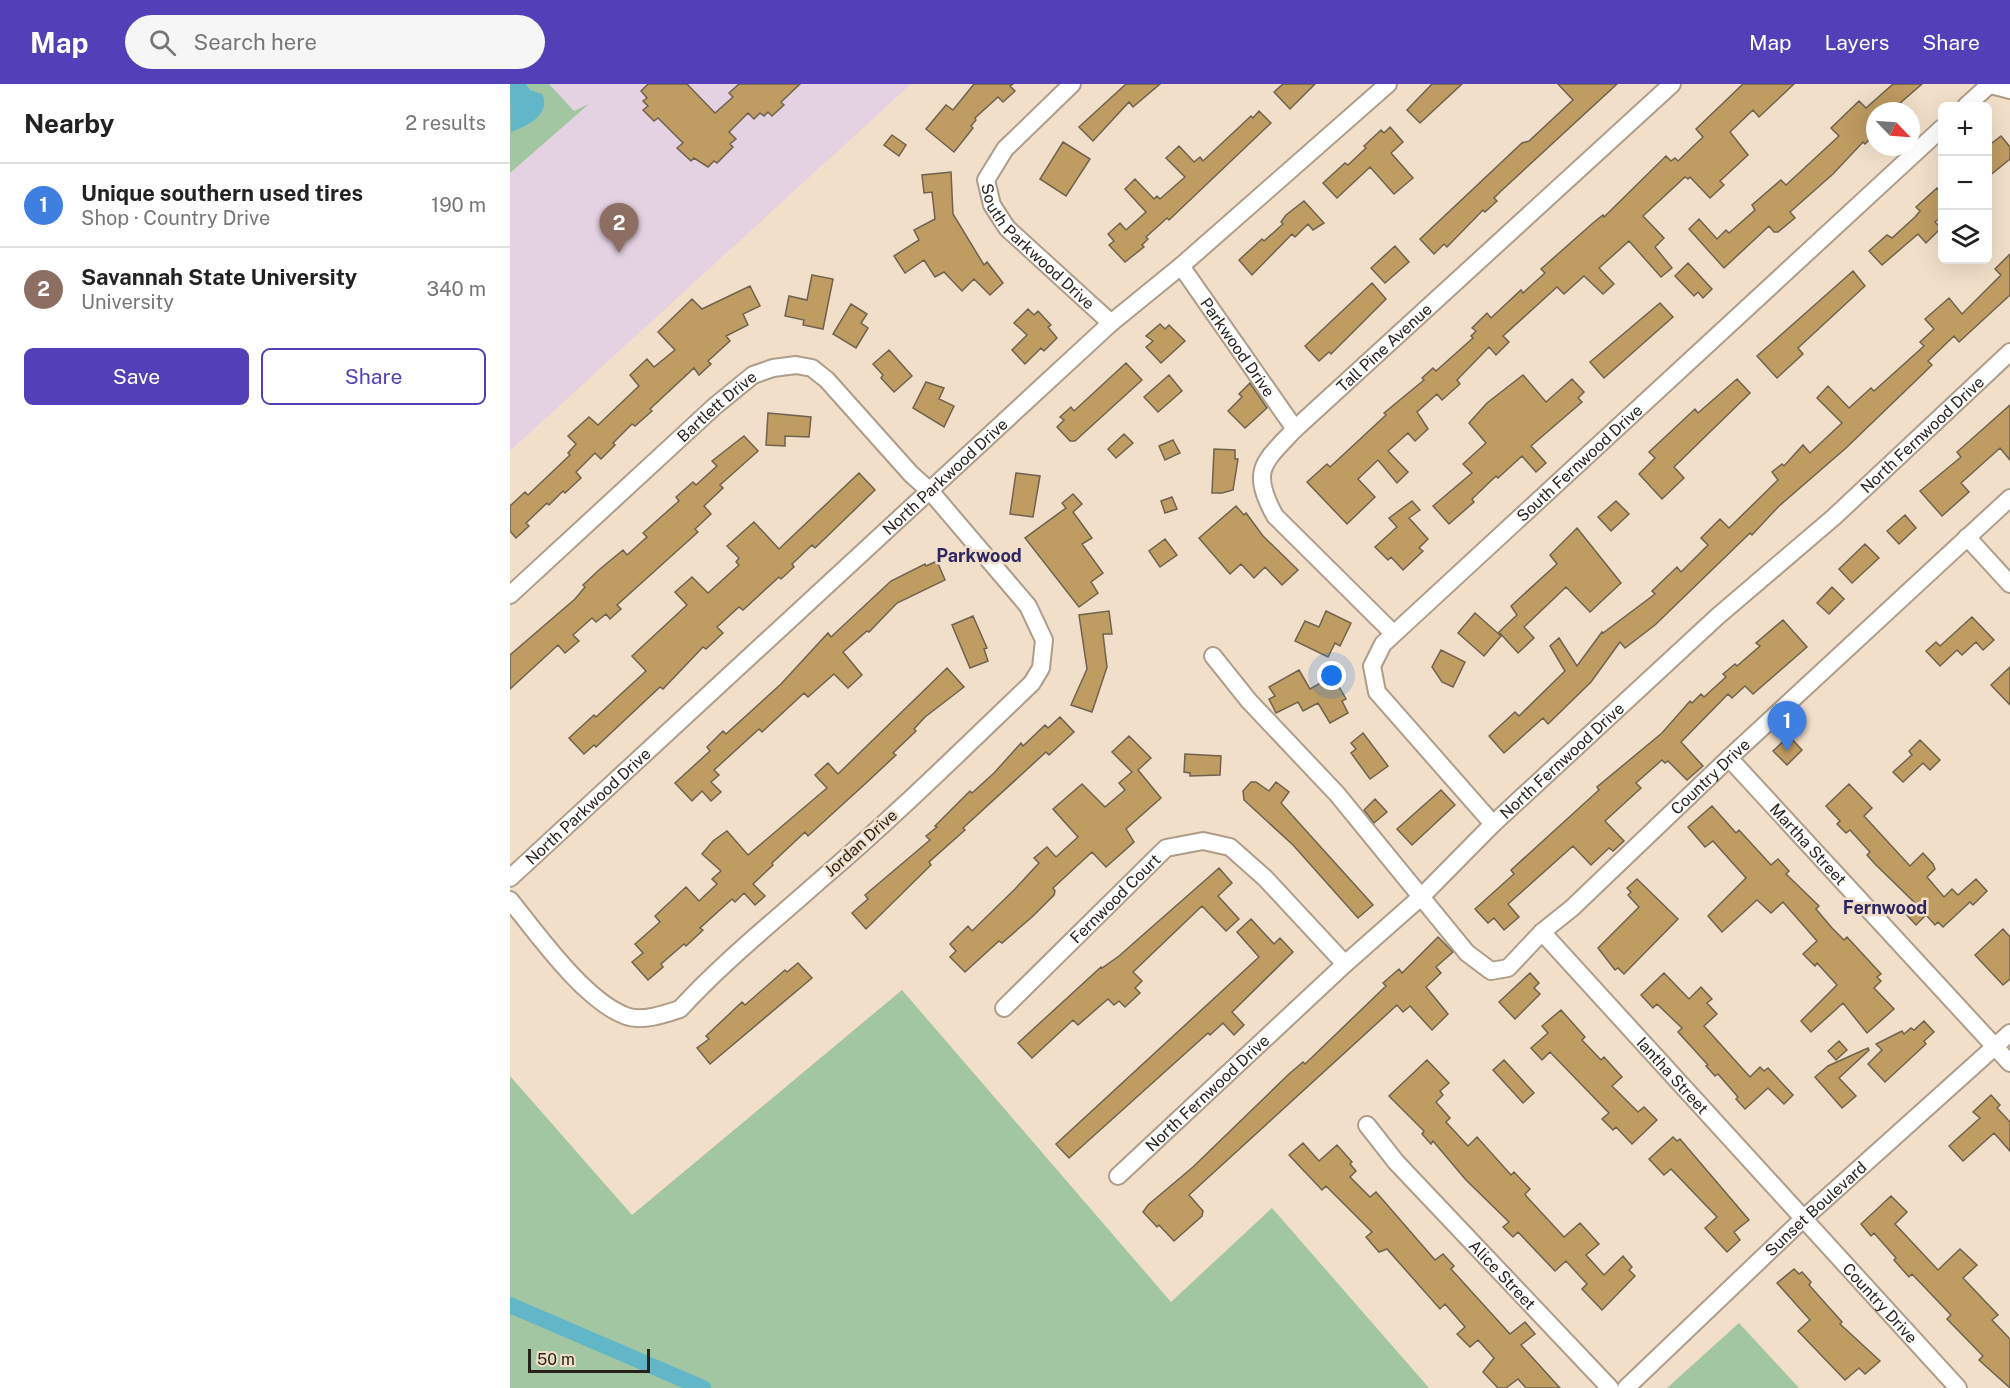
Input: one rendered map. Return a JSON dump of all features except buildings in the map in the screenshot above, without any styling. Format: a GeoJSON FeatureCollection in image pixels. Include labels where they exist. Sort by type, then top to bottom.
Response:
{"type":"FeatureCollection","features":[{"type":"Feature","properties":{"kind":"street","name":"South Parkwood Drive"},"geometry":{"type":"LineString","coordinates":[[1072,84],[1005,148],[986,180],[992,205],[1007,228],[1111,323]]}},
{"type":"Feature","properties":{"kind":"street","name":"North Parkwood Drive"},"geometry":{"type":"LineString","coordinates":[[510,878],[931,492],[1111,323],[1181,266],[1388,84]]}},
{"type":"Feature","properties":{"kind":"street","name":"Tall Pine Avenue"},"geometry":{"type":"LineString","coordinates":[[1393,633],[1275,516],[1263,493],[1261,475],[1266,459],[1295,429],[1672,84]]}},
{"type":"Feature","properties":{"kind":"street"},"geometry":{"type":"LineString","coordinates":[[1970,102],[1988,85],[2010,90]]}},
{"type":"Feature","properties":{"kind":"street","name":"South Fernwood Drive"},"geometry":{"type":"LineString","coordinates":[[1493,824],[1377,692],[1372,666],[1383,644],[1938,132]]}},
{"type":"Feature","properties":{"kind":"street","name":"Parkwood Drive"},"geometry":{"type":"LineString","coordinates":[[1181,266],[1295,429]]}},
{"type":"Feature","properties":{"kind":"street","name":"North Fernwood Drive"},"geometry":{"type":"LineString","coordinates":[[1118,1176],[1345,964],[1422,896],[1493,824],[1718,616],[1834,517],[2010,352]]}},
{"type":"Feature","properties":{"kind":"street","name":"Bartlett Drive"},"geometry":{"type":"LineString","coordinates":[[510,595],[715,406],[753,375],[773,368],[796,365],[812,368],[827,380],[911,474],[931,492]]}},
{"type":"Feature","properties":{"kind":"street","name":"Jordan Drive"},"geometry":{"type":"LineString","coordinates":[[510,900],[577,979],[601,1002],[628,1017],[662,1016],[680,1009],[794,901],[817,884],[936,775],[1032,683],[1041,668],[1044,640],[1028,606],[931,492]]}},
{"type":"Feature","properties":{"kind":"street","name":"Country Drive"},"geometry":{"type":"LineString","coordinates":[[1213,656],[1249,701],[1337,794],[1351,814],[1422,896],[1467,953],[1491,971],[1508,968],[1542,932],[1569,910],[1729,758],[2010,498]]}},
{"type":"Feature","properties":{"kind":"street"},"geometry":{"type":"LineString","coordinates":[[1967,537],[2010,584]]}},
{"type":"Feature","properties":{"kind":"street","name":"Martha Street"},"geometry":{"type":"LineString","coordinates":[[1729,758],[2010,1063]]}},
{"type":"Feature","properties":{"kind":"street","name":"Fernwood Court"},"geometry":{"type":"LineString","coordinates":[[1005,1008],[1166,848],[1203,841],[1230,847],[1265,879],[1345,964]]}},
{"type":"Feature","properties":{"kind":"street","name":"Iantha Street"},"geometry":{"type":"LineString","coordinates":[[1542,932],[1802,1220]]}},
{"type":"Feature","properties":{"kind":"street","name":"Sunset Boulevard"},"geometry":{"type":"LineString","coordinates":[[1626,1388],[1802,1220],[2010,1033]]}},
{"type":"Feature","properties":{"kind":"street","name":"Alice Street"},"geometry":{"type":"LineString","coordinates":[[1367,1125],[1396,1162],[1610,1388]]}},
{"type":"Feature","properties":{"kind":"street","name":"Country Drive"},"geometry":{"type":"LineString","coordinates":[[1802,1220],[1958,1388]]}},
{"type":"Feature","properties":{"kind":"shaded area"},"geometry":{"type":"Polygon","coordinates":[[[510,84],[911,84],[510,451],[510,84]]]}},
{"type":"Feature","properties":{"kind":"green space"},"geometry":{"type":"Polygon","coordinates":[[[510,84],[549,84],[574,111],[589,104],[510,173],[510,84]]]}},
{"type":"Feature","properties":{"kind":"green space"},"geometry":{"type":"Polygon","coordinates":[[[902,990],[1171,1302],[1272,1208],[1429,1388],[510,1388],[510,1076],[632,1215],[902,990]]]}},
{"type":"Feature","properties":{"kind":"green space"},"geometry":{"type":"Polygon","coordinates":[[[1739,1323],[1799,1388],[1667,1388],[1739,1323]]]}},
{"type":"Feature","properties":{"kind":"water"},"geometry":{"type":"Polygon","coordinates":[[[510,84],[526,84],[530,90],[542,94],[544,101],[541,113],[536,119],[511,132],[510,84]]]}},
{"type":"Feature","properties":{"kind":"waterway"},"geometry":{"type":"LineString","coordinates":[[510,1305],[703,1388]]}},
{"type":"Feature","properties":{"kind":"place","name":"Savannah State University"},"geometry":{"type":"Point","coordinates":[619,253]}},
{"type":"Feature","properties":{"kind":"place","name":"Unique southern used tires"},"geometry":{"type":"Point","coordinates":[1787,751]}},
{"type":"Feature","properties":{"kind":"district","name":"Parkwood"},"geometry":{"type":"Point","coordinates":[979,555]}},
{"type":"Feature","properties":{"kind":"district","name":"Fernwood"},"geometry":{"type":"Point","coordinates":[1885,907]}}]}
